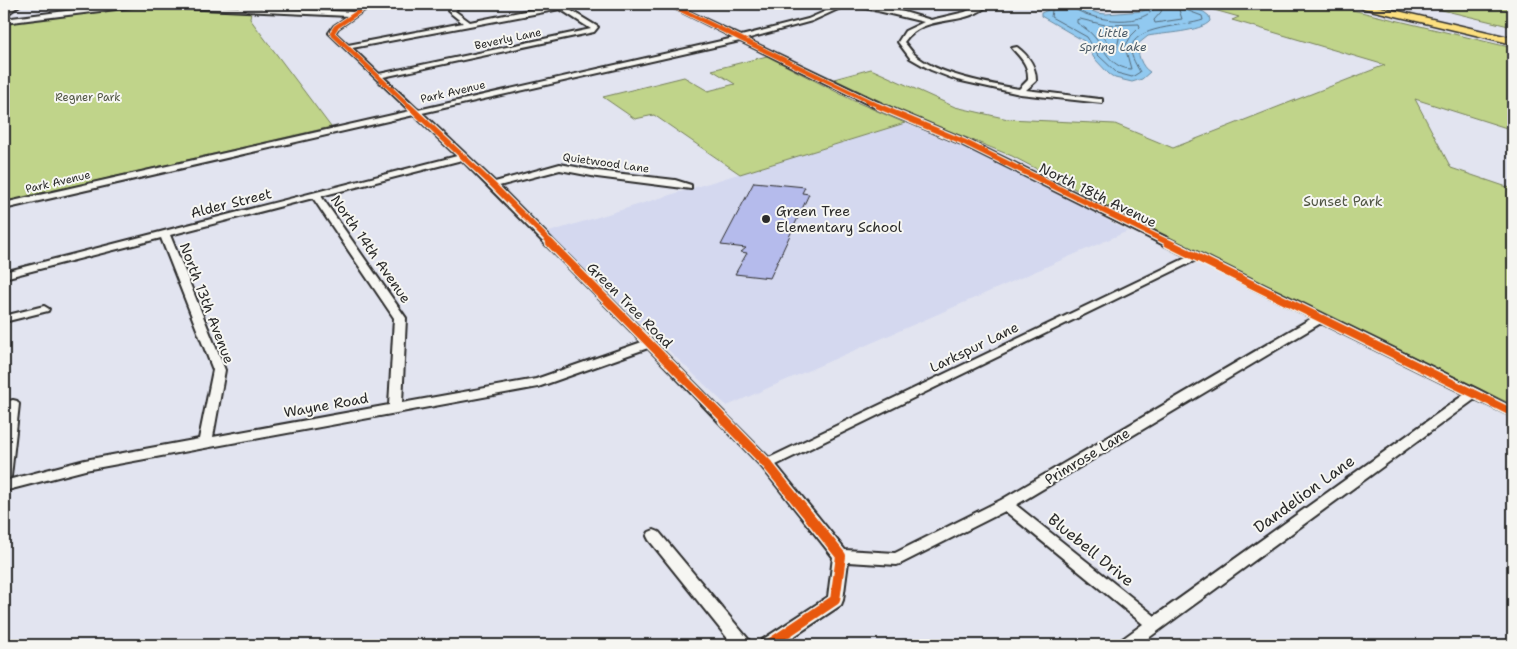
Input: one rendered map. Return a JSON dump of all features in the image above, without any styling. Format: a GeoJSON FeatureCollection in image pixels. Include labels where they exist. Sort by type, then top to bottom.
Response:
{"type":"FeatureCollection","features":[{"type":"Feature","properties":{"kind":"highway"},"geometry":{"type":"LineString","coordinates":[[1357,4],[1513,41]]}},
{"type":"Feature","properties":{"kind":"highway"},"geometry":{"type":"LineString","coordinates":[[1384,4],[1513,34]]}},
{"type":"Feature","properties":{"kind":"street"},"geometry":{"type":"LineString","coordinates":[[4,15],[18,4]]}},
{"type":"Feature","properties":{"kind":"street"},"geometry":{"type":"LineString","coordinates":[[4,21],[140,4],[355,14]]}},
{"type":"Feature","properties":{"kind":"street"},"geometry":{"type":"LineString","coordinates":[[272,10],[283,4]]}},
{"type":"Feature","properties":{"kind":"street","name":"Green Tree Road"},"geometry":{"type":"LineString","coordinates":[[370,4],[336,27],[332,33],[493,185],[650,343],[767,464],[841,556]]}},
{"type":"Feature","properties":{"kind":"street"},"geometry":{"type":"LineString","coordinates":[[458,4],[451,11],[468,24]]}},
{"type":"Feature","properties":{"kind":"street","name":"North 18th Avenue"},"geometry":{"type":"LineString","coordinates":[[670,4],[879,106],[964,142],[1513,413]]}},
{"type":"Feature","properties":{"kind":"street","name":"Park Avenue"},"geometry":{"type":"LineString","coordinates":[[4,206],[739,38],[810,20],[846,4]]}},
{"type":"Feature","properties":{"kind":"street"},"geometry":{"type":"LineString","coordinates":[[852,4],[932,22]]}},
{"type":"Feature","properties":{"kind":"street"},"geometry":{"type":"LineString","coordinates":[[986,4],[974,11],[915,27],[904,33],[901,42],[904,50],[914,58],[939,71],[988,86],[1020,92],[1099,101]]}},
{"type":"Feature","properties":{"kind":"street"},"geometry":{"type":"LineString","coordinates":[[348,47],[558,5]]}},
{"type":"Feature","properties":{"kind":"street","name":"Beverly Lane"},"geometry":{"type":"LineString","coordinates":[[378,76],[594,30],[595,27],[558,5]]}},
{"type":"Feature","properties":{"kind":"street"},"geometry":{"type":"LineString","coordinates":[[1015,48],[1021,53],[1033,71],[1032,81],[1020,92]]}},
{"type":"Feature","properties":{"kind":"street","name":"Alder Street"},"geometry":{"type":"LineString","coordinates":[[4,274],[464,158]]}},
{"type":"Feature","properties":{"kind":"street","name":"Quietwood Lane"},"geometry":{"type":"LineString","coordinates":[[493,185],[560,167],[590,173],[675,183],[688,187]]}},
{"type":"Feature","properties":{"kind":"street","name":"North 14th Avenue"},"geometry":{"type":"LineString","coordinates":[[316,196],[400,318],[395,408]]}},
{"type":"Feature","properties":{"kind":"street","name":"North 13th Avenue"},"geometry":{"type":"LineString","coordinates":[[165,234],[219,370],[205,442]]}},
{"type":"Feature","properties":{"kind":"street","name":"Larkspur Lane"},"geometry":{"type":"LineString","coordinates":[[767,464],[1195,257]]}},
{"type":"Feature","properties":{"kind":"street"},"geometry":{"type":"LineString","coordinates":[[4,319],[44,309]]}},
{"type":"Feature","properties":{"kind":"street","name":"Primrose Lane"},"geometry":{"type":"LineString","coordinates":[[841,556],[897,559],[1006,504],[1322,318]]}},
{"type":"Feature","properties":{"kind":"street","name":"Wayne Road"},"geometry":{"type":"LineString","coordinates":[[4,486],[85,465],[538,383],[650,343]]}},
{"type":"Feature","properties":{"kind":"street","name":"Dandelion Lane"},"geometry":{"type":"LineString","coordinates":[[1127,645],[1475,393]]}},
{"type":"Feature","properties":{"kind":"street"},"geometry":{"type":"LineString","coordinates":[[4,476],[13,404]]}},
{"type":"Feature","properties":{"kind":"street","name":"Bluebell Drive"},"geometry":{"type":"LineString","coordinates":[[1006,504],[1154,624]]}},
{"type":"Feature","properties":{"kind":"street"},"geometry":{"type":"LineString","coordinates":[[654,536],[743,645]]}},
{"type":"Feature","properties":{"kind":"street"},"geometry":{"type":"LineString","coordinates":[[768,645],[835,600],[841,556]]}},
{"type":"Feature","properties":{"kind":"shaded area"},"geometry":{"type":"Polygon","coordinates":[[[905,123],[1003,164],[1128,231],[727,406],[546,233],[905,123]]]}},
{"type":"Feature","properties":{"kind":"green space","name":"Sunset Park"},"geometry":{"type":"Polygon","coordinates":[[[1193,4],[1327,4],[1513,48],[1513,130],[1415,99],[1451,168],[1513,189],[1513,405],[1186,247],[1012,156],[905,113],[834,79],[871,69],[955,107],[1008,119],[1115,124],[1173,148],[1385,65],[1232,20],[1239,17],[1193,4]]]}},
{"type":"Feature","properties":{"kind":"green space"},"geometry":{"type":"Polygon","coordinates":[[[1417,4],[1513,4],[1513,27],[1417,4]]]}},
{"type":"Feature","properties":{"kind":"green space","name":"Regner Park"},"geometry":{"type":"Polygon","coordinates":[[[132,7],[251,12],[250,19],[331,127],[4,202],[4,23],[132,7]]]}},
{"type":"Feature","properties":{"kind":"green space"},"geometry":{"type":"Polygon","coordinates":[[[767,56],[854,101],[905,123],[740,174],[654,115],[635,119],[603,97],[684,77],[708,91],[735,84],[712,70],[767,56]]]}},
{"type":"Feature","properties":{"kind":"water","name":"Little Spring Lake"},"geometry":{"type":"Polygon","coordinates":[[[1047,4],[1075,4],[1097,13],[1106,14],[1143,11],[1155,4],[1181,4],[1204,12],[1209,16],[1210,21],[1199,28],[1148,36],[1138,44],[1138,48],[1142,63],[1150,72],[1142,79],[1132,82],[1115,78],[1109,74],[1094,58],[1084,41],[1041,16],[1041,13],[1048,10],[1047,4]]]}},
{"type":"Feature","properties":{"kind":"building","name":"Green Tree Elementary School"},"geometry":{"type":"Polygon","coordinates":[[[754,182],[805,187],[802,193],[809,194],[770,278],[735,274],[747,253],[741,252],[746,248],[721,245],[754,182]]]}},
{"type":"Feature","properties":{"kind":"cycle path"},"geometry":{"type":"LineString","coordinates":[[370,4],[336,27],[332,33],[493,185],[650,343],[767,464],[841,556],[835,600],[768,645]]}},
{"type":"Feature","properties":{"kind":"cycle path"},"geometry":{"type":"LineString","coordinates":[[669,4],[879,106],[964,142],[1513,413]]}},
{"type":"Feature","properties":{"kind":"place","name":"Green Tree Elementary School"},"geometry":{"type":"Point","coordinates":[766,219]}}]}
